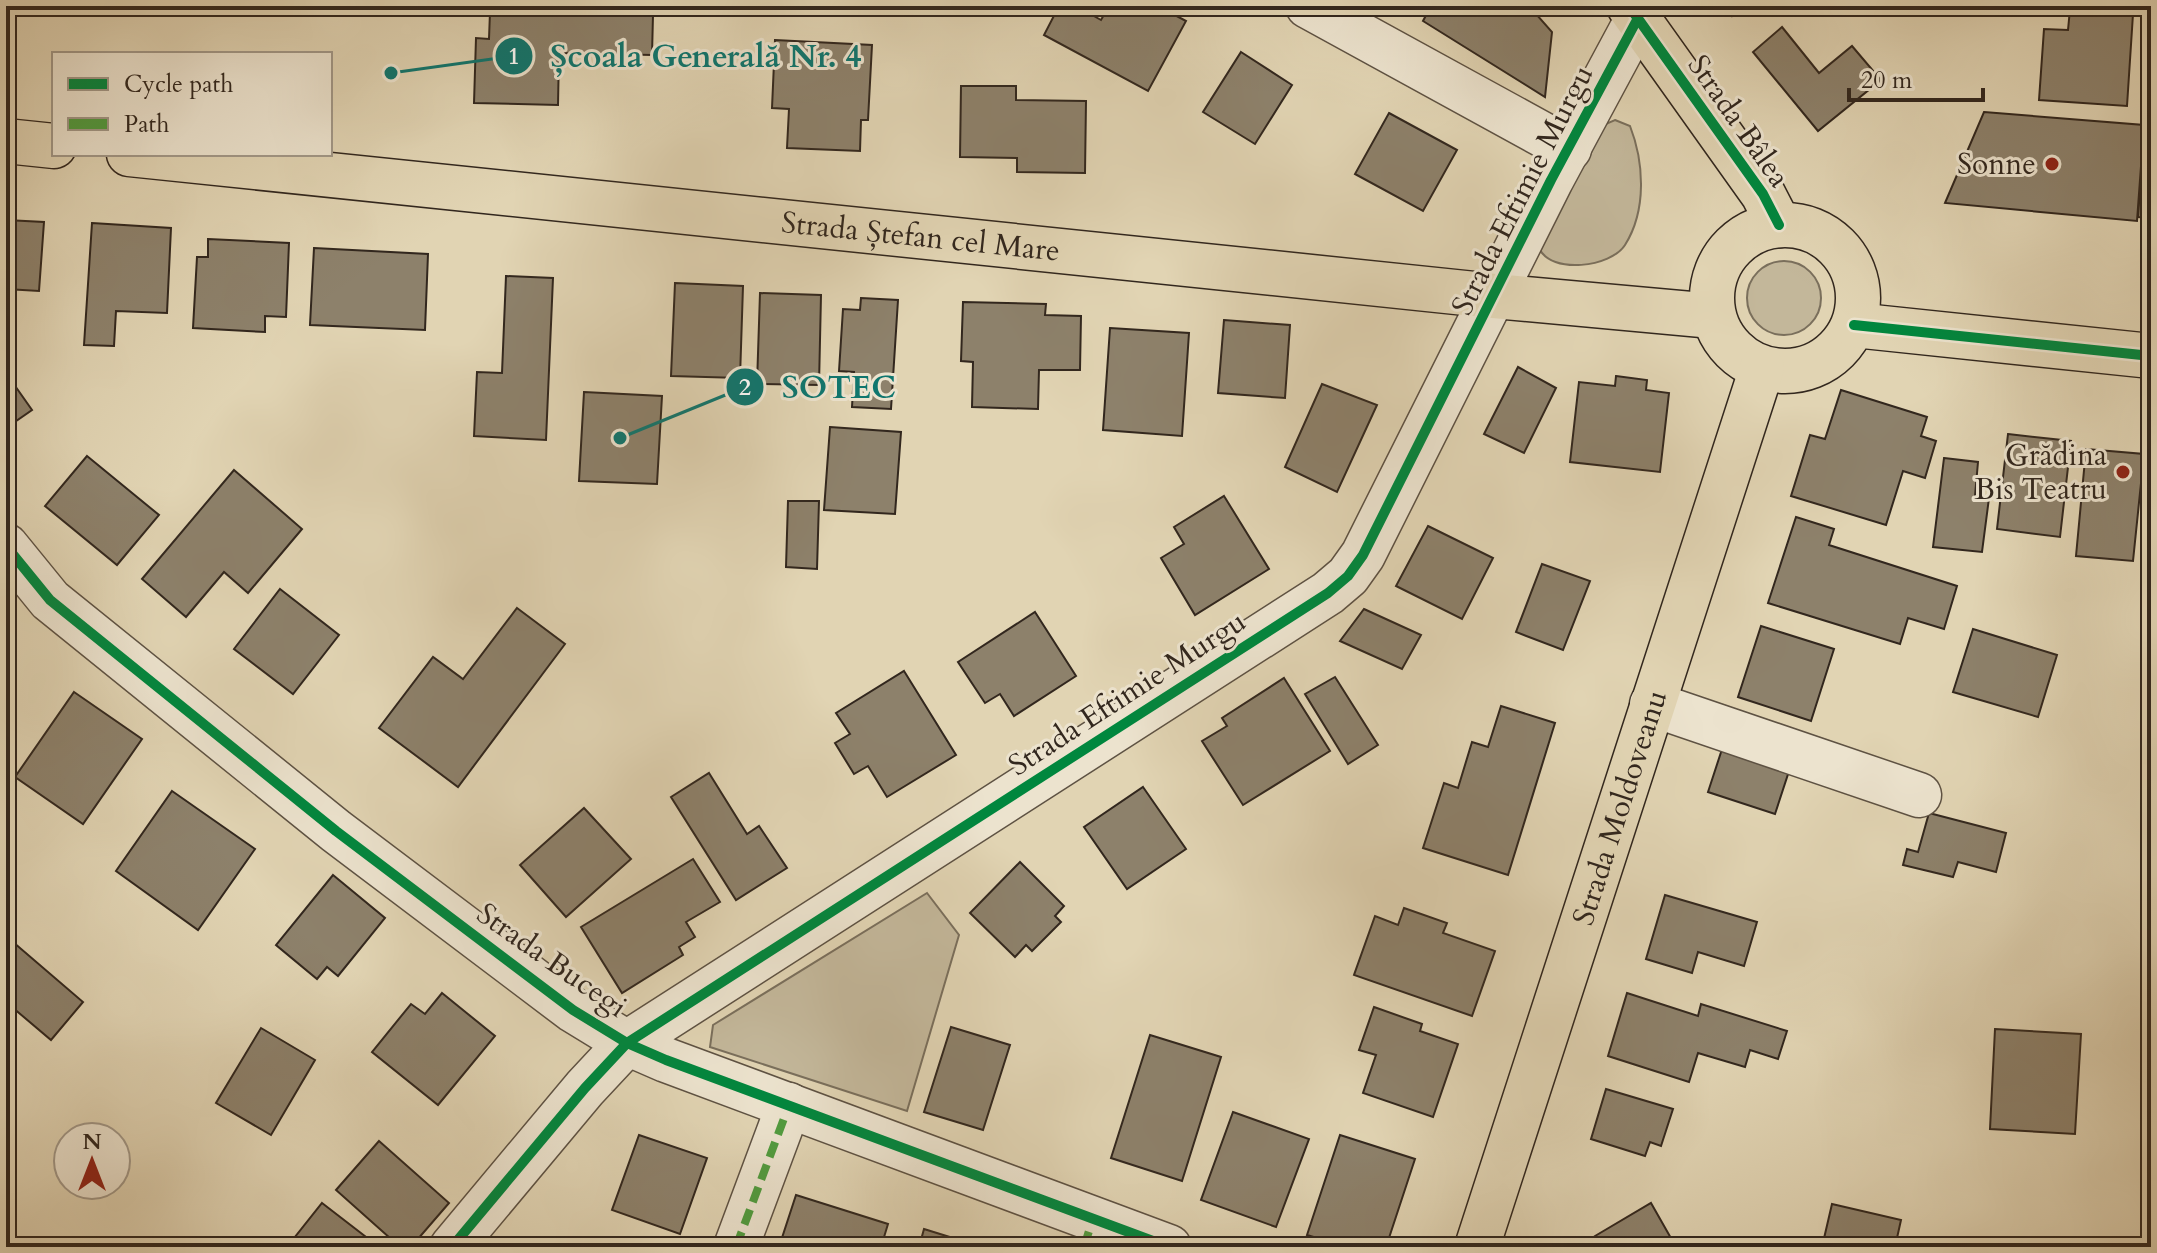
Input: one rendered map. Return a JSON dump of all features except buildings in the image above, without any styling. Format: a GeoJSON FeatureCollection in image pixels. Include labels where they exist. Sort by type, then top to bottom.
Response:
{"type":"FeatureCollection","features":[{"type":"Feature","properties":{"kind":"main road","name":"Strada Bâlea"},"geometry":{"type":"LineString","coordinates":[[1633,12],[1763,194],[1779,225]]}},
{"type":"Feature","properties":{"kind":"main road"},"geometry":{"type":"LineString","coordinates":[[6,141],[52,146]]}},
{"type":"Feature","properties":{"kind":"main road","name":"Strada Ștefan cel Mare"},"geometry":{"type":"LineString","coordinates":[[148,156],[1713,316]]}},
{"type":"Feature","properties":{"kind":"main road"},"geometry":{"type":"LineString","coordinates":[[1779,225],[1808,228],[1833,242],[1851,265],[1859,296],[1854,325],[1841,347],[1818,364],[1790,372],[1762,368],[1737,354],[1719,331],[1713,316],[1711,296],[1715,275],[1729,250],[1752,232],[1779,225]]}},
{"type":"Feature","properties":{"kind":"main road"},"geometry":{"type":"LineString","coordinates":[[1854,325],[2151,356]]}},
{"type":"Feature","properties":{"kind":"main road","name":"Strada Moldoveanu"},"geometry":{"type":"LineString","coordinates":[[1477,1247],[1762,368]]}},
{"type":"Feature","properties":{"kind":"street"},"geometry":{"type":"LineString","coordinates":[[1308,6],[1569,149]]}},
{"type":"Feature","properties":{"kind":"street","name":"Strada Eftimie Murgu"},"geometry":{"type":"LineString","coordinates":[[452,1247],[585,1088],[627,1043],[1328,593],[1348,576],[1363,555],[1569,149],[1633,12]]}},
{"type":"Feature","properties":{"kind":"street","name":"Strada Bucegi"},"geometry":{"type":"LineString","coordinates":[[6,546],[50,600],[336,831],[573,1010],[627,1043],[789,1105],[1088,1233],[1169,1247]]}},
{"type":"Feature","properties":{"kind":"street"},"geometry":{"type":"LineString","coordinates":[[1652,704],[1919,795]]}},
{"type":"Feature","properties":{"kind":"street"},"geometry":{"type":"LineString","coordinates":[[736,1247],[789,1105]]}},
{"type":"Feature","properties":{"kind":"shaded area"},"geometry":{"type":"Polygon","coordinates":[[[1615,120],[1630,126],[1638,155],[1640,201],[1632,231],[1618,253],[1607,259],[1581,265],[1556,262],[1546,257],[1539,248],[1601,126],[1615,120]]]}},
{"type":"Feature","properties":{"kind":"shaded area"},"geometry":{"type":"Polygon","coordinates":[[[1784,261],[1805,267],[1815,277],[1821,298],[1815,319],[1805,329],[1784,335],[1763,329],[1753,319],[1747,298],[1753,277],[1763,267],[1784,261]]]}},
{"type":"Feature","properties":{"kind":"shaded area"},"geometry":{"type":"Polygon","coordinates":[[[927,893],[959,935],[907,1111],[710,1047],[713,1025],[927,893]]]}},
{"type":"Feature","properties":{"kind":"marked path"},"geometry":{"type":"LineString","coordinates":[[736,1247],[789,1105]]}},
{"type":"Feature","properties":{"kind":"marked path"},"geometry":{"type":"LineString","coordinates":[[1084,1247],[1093,1218]]}},
{"type":"Feature","properties":{"kind":"cycle path"},"geometry":{"type":"LineString","coordinates":[[1629,6],[1763,194],[1779,225]]}},
{"type":"Feature","properties":{"kind":"cycle path"},"geometry":{"type":"LineString","coordinates":[[452,1247],[585,1088],[627,1043],[1328,593],[1348,576],[1363,555],[1551,180],[1638,18]]}},
{"type":"Feature","properties":{"kind":"cycle path"},"geometry":{"type":"LineString","coordinates":[[1854,325],[2151,356]]}},
{"type":"Feature","properties":{"kind":"cycle path"},"geometry":{"type":"LineString","coordinates":[[6,546],[50,600],[336,831],[573,1010],[627,1043],[1169,1247]]}},
{"type":"Feature","properties":{"kind":"place","name":"Școala Generală Nr. 4"},"geometry":{"type":"Point","coordinates":[391,73]}},
{"type":"Feature","properties":{"kind":"place","name":"Sonne"},"geometry":{"type":"Point","coordinates":[2052,164]}},
{"type":"Feature","properties":{"kind":"place","name":"SOTEC"},"geometry":{"type":"Point","coordinates":[620,438]}},
{"type":"Feature","properties":{"kind":"place","name":"Grădina Bis Teatru"},"geometry":{"type":"Point","coordinates":[2123,472]}}]}
